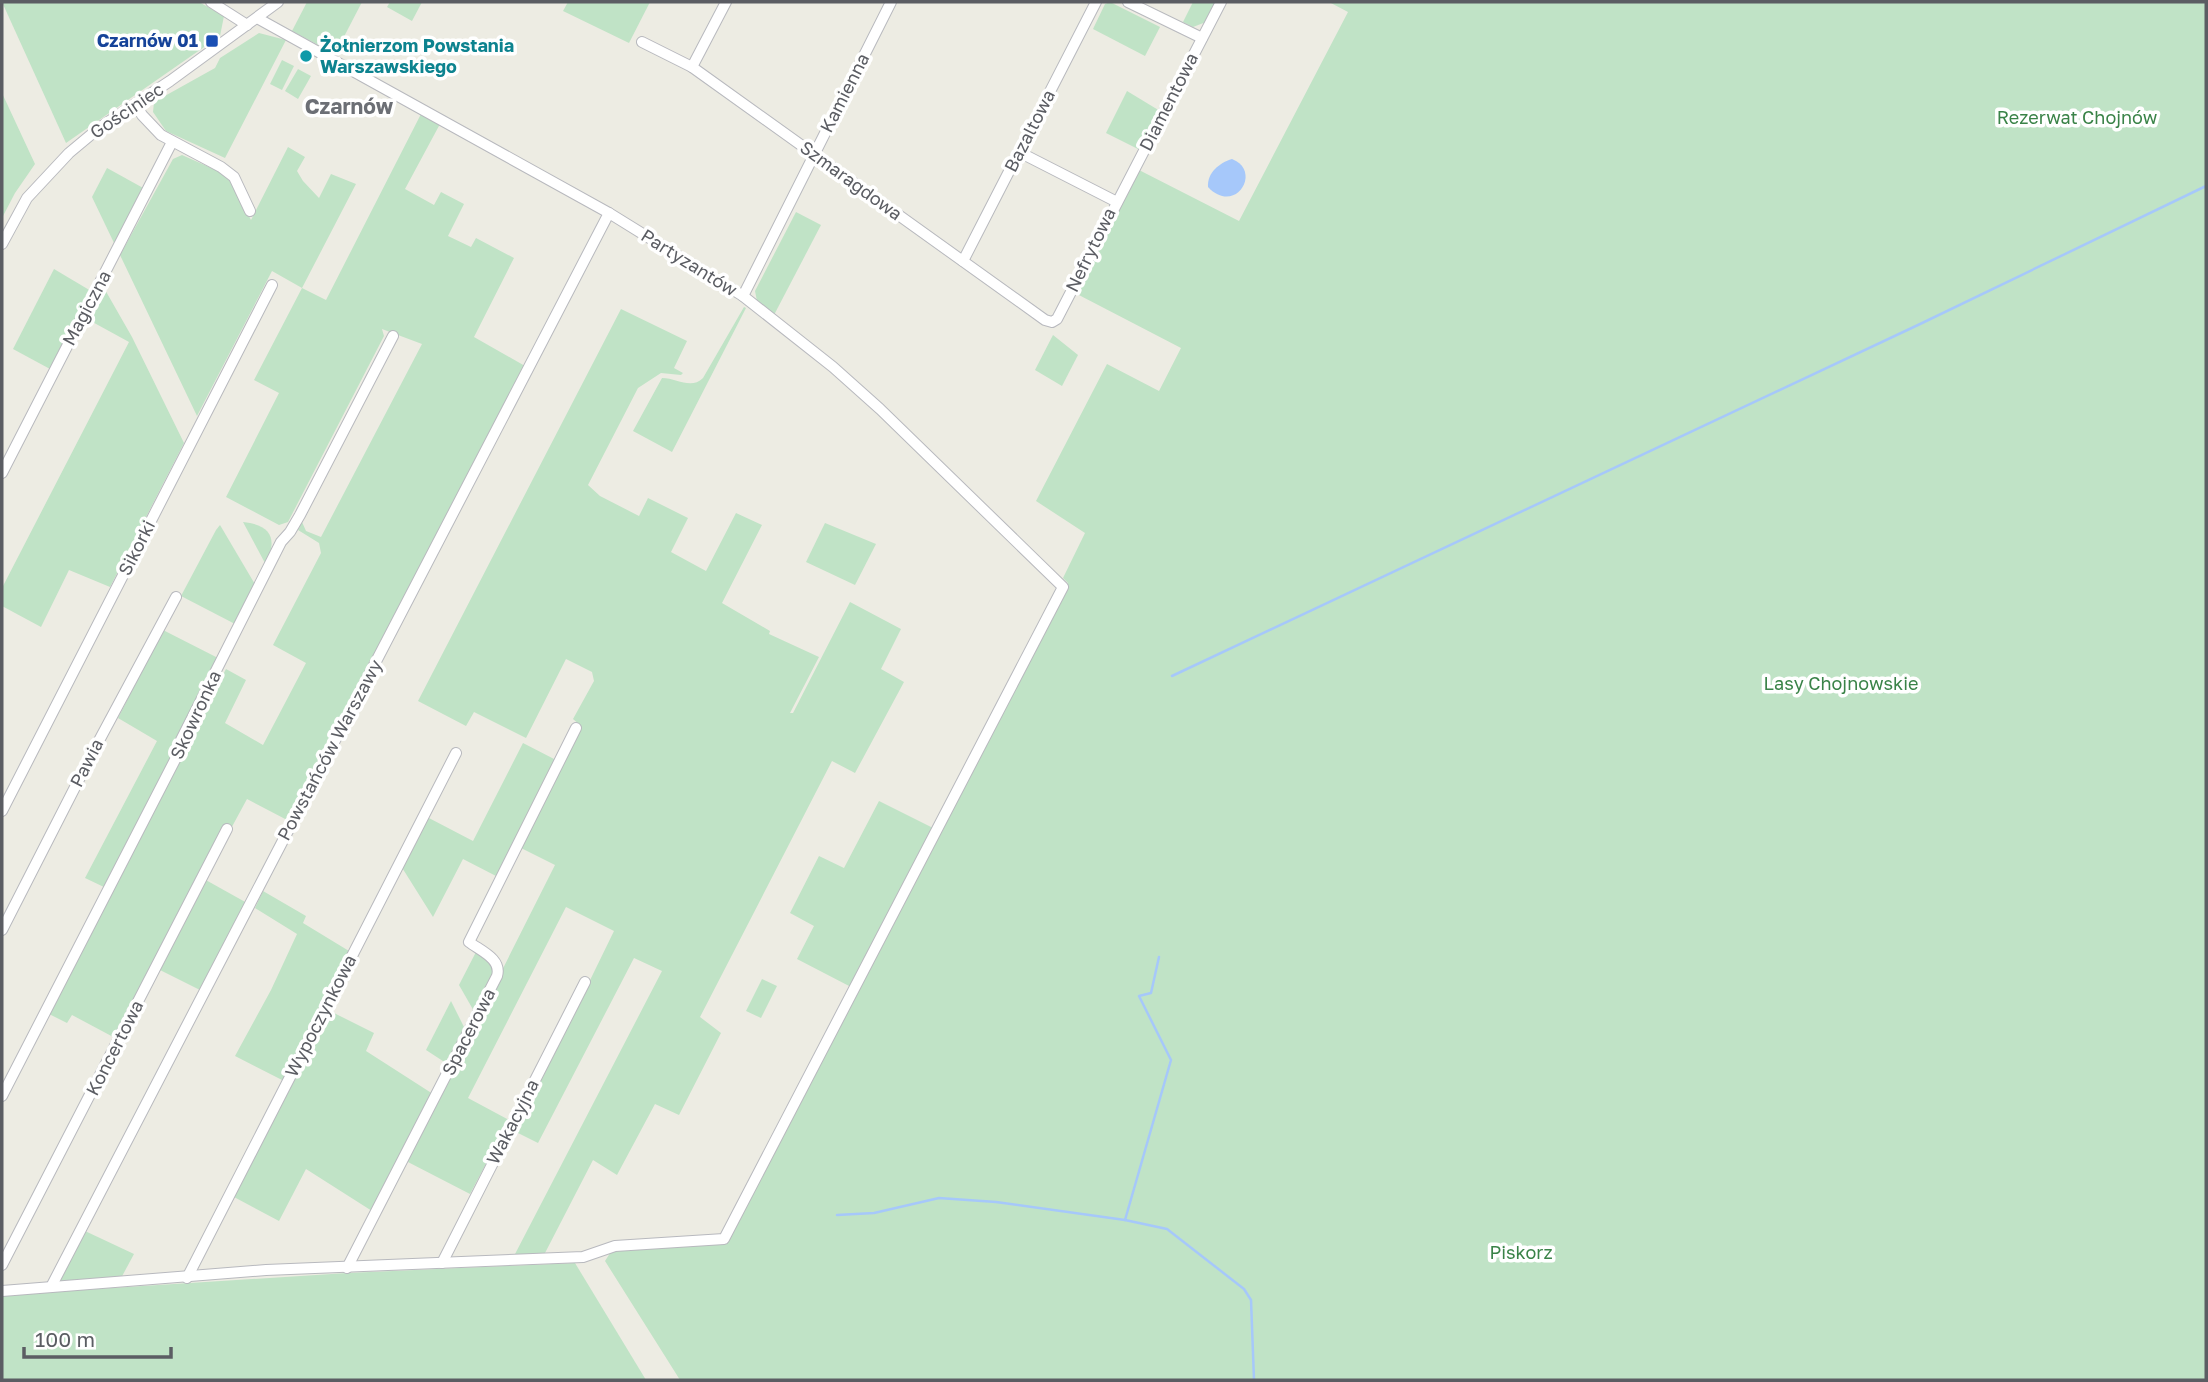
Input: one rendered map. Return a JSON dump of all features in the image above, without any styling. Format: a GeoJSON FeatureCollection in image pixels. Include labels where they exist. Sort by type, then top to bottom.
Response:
{"type":"FeatureCollection","features":[{"type":"Feature","properties":{"kind":"street"},"geometry":{"type":"LineString","coordinates":[[211,2],[247,25]]}},
{"type":"Feature","properties":{"kind":"street","name":"Gościniec"},"geometry":{"type":"LineString","coordinates":[[2,244],[27,198],[57,164],[99,128],[278,2]]}},
{"type":"Feature","properties":{"kind":"street"},"geometry":{"type":"LineString","coordinates":[[692,66],[726,2]]}},
{"type":"Feature","properties":{"kind":"street","name":"Kamienna"},"geometry":{"type":"LineString","coordinates":[[743,296],[891,2]]}},
{"type":"Feature","properties":{"kind":"street","name":"Bazaltowa"},"geometry":{"type":"LineString","coordinates":[[963,261],[1096,2]]}},
{"type":"Feature","properties":{"kind":"street"},"geometry":{"type":"LineString","coordinates":[[1128,2],[1202,38]]}},
{"type":"Feature","properties":{"kind":"street","name":"Diamentowa"},"geometry":{"type":"LineString","coordinates":[[1116,202],[1221,2]]}},
{"type":"Feature","properties":{"kind":"street","name":"Partyzantów"},"geometry":{"type":"LineString","coordinates":[[257,18],[609,213],[743,296],[833,367],[880,409],[1063,587],[724,1238],[615,1246],[583,1257],[442,1263]]}},
{"type":"Feature","properties":{"kind":"street","name":"Szmaragdowa"},"geometry":{"type":"LineString","coordinates":[[642,43],[692,66],[1045,320],[1057,319]]}},
{"type":"Feature","properties":{"kind":"street"},"geometry":{"type":"LineString","coordinates":[[136,104],[142,115],[161,135],[234,177],[250,211]]}},
{"type":"Feature","properties":{"kind":"street","name":"Magiczna"},"geometry":{"type":"LineString","coordinates":[[2,474],[172,142]]}},
{"type":"Feature","properties":{"kind":"street","name":"Nefrytowa"},"geometry":{"type":"LineString","coordinates":[[1019,152],[1116,202],[1057,319]]}},
{"type":"Feature","properties":{"kind":"street","name":"Powstańców Warszawy"},"geometry":{"type":"LineString","coordinates":[[51,1287],[609,213]]}},
{"type":"Feature","properties":{"kind":"street","name":"Sikorki"},"geometry":{"type":"LineString","coordinates":[[2,811],[272,285]]}},
{"type":"Feature","properties":{"kind":"street","name":"Skowronka"},"geometry":{"type":"LineString","coordinates":[[2,1096],[178,754],[181,740],[281,541],[290,532],[300,514],[393,336]]}},
{"type":"Feature","properties":{"kind":"street","name":"Pawia"},"geometry":{"type":"LineString","coordinates":[[2,930],[176,597]]}},
{"type":"Feature","properties":{"kind":"street","name":"Spacerowa"},"geometry":{"type":"LineString","coordinates":[[347,1268],[497,976],[499,969],[496,962],[469,942],[576,729]]}},
{"type":"Feature","properties":{"kind":"street","name":"Wypoczynkowa"},"geometry":{"type":"LineString","coordinates":[[187,1278],[456,753]]}},
{"type":"Feature","properties":{"kind":"street","name":"Koncertowa"},"geometry":{"type":"LineString","coordinates":[[2,1265],[227,829]]}},
{"type":"Feature","properties":{"kind":"street","name":"Wakacyjna"},"geometry":{"type":"LineString","coordinates":[[442,1263],[585,982]]}},
{"type":"Feature","properties":{"kind":"street"},"geometry":{"type":"LineString","coordinates":[[2,1292],[266,1270],[442,1263]]}},
{"type":"Feature","properties":{"kind":"green space"},"geometry":{"type":"Polygon","coordinates":[[[2,2],[199,2],[224,16],[220,36],[66,143],[2,2]]]}},
{"type":"Feature","properties":{"kind":"green space"},"geometry":{"type":"Polygon","coordinates":[[[307,2],[362,2],[335,54],[292,31],[307,2]]]}},
{"type":"Feature","properties":{"kind":"green space"},"geometry":{"type":"Polygon","coordinates":[[[390,2],[422,2],[412,21],[387,7],[390,2]]]}},
{"type":"Feature","properties":{"kind":"green space"},"geometry":{"type":"Polygon","coordinates":[[[568,2],[650,2],[629,43],[563,11],[568,2]]]}},
{"type":"Feature","properties":{"kind":"green space"},"geometry":{"type":"Polygon","coordinates":[[[1110,2],[1160,27],[1145,56],[1093,29],[1105,4],[1110,2]]]}},
{"type":"Feature","properties":{"kind":"green space"},"geometry":{"type":"Polygon","coordinates":[[[1193,2],[1217,2],[1206,22],[1193,27],[1183,22],[1193,2]]]}},
{"type":"Feature","properties":{"kind":"green space","name":"Lasy Chojnowskie"},"geometry":{"type":"Polygon","coordinates":[[[1329,2],[2206,2],[2206,1380],[680,1380],[605,1261],[612,1250],[728,1242],[1068,583],[1063,578],[1085,533],[1036,501],[1107,364],[1159,391],[1181,348],[1075,293],[1139,170],[1239,221],[1348,12],[1329,2]]]}},
{"type":"Feature","properties":{"kind":"green space"},"geometry":{"type":"Polygon","coordinates":[[[259,33],[286,40],[225,158],[166,131],[153,112],[154,102],[215,68],[220,58],[259,33]]]}},
{"type":"Feature","properties":{"kind":"green space"},"geometry":{"type":"Polygon","coordinates":[[[282,60],[294,66],[282,90],[270,84],[282,60]]]}},
{"type":"Feature","properties":{"kind":"green space"},"geometry":{"type":"Polygon","coordinates":[[[298,69],[311,76],[298,99],[285,91],[298,69]]]}},
{"type":"Feature","properties":{"kind":"green space"},"geometry":{"type":"Polygon","coordinates":[[[1127,91],[1160,111],[1140,150],[1106,133],[1127,91]]]}},
{"type":"Feature","properties":{"kind":"green space"},"geometry":{"type":"Polygon","coordinates":[[[2,93],[35,164],[2,218],[2,93]]]}},
{"type":"Feature","properties":{"kind":"green space"},"geometry":{"type":"Polygon","coordinates":[[[421,114],[440,124],[405,189],[434,205],[441,192],[464,204],[448,236],[471,247],[476,238],[514,258],[474,337],[525,366],[289,821],[247,799],[117,1039],[72,1015],[67,1023],[47,1013],[226,669],[246,680],[225,723],[263,745],[306,663],[273,645],[321,553],[319,543],[298,530],[302,522],[306,531],[321,537],[422,344],[382,329],[384,336],[288,522],[279,525],[226,497],[279,393],[254,380],[302,288],[326,300],[421,114]]]}},
{"type":"Feature","properties":{"kind":"green space"},"geometry":{"type":"Polygon","coordinates":[[[288,147],[305,157],[297,171],[319,198],[331,174],[356,184],[302,288],[272,271],[197,416],[120,255],[173,159],[182,155],[230,179],[251,220],[288,147]]]}},
{"type":"Feature","properties":{"kind":"green space"},"geometry":{"type":"Polygon","coordinates":[[[107,168],[145,189],[115,245],[92,197],[107,168]]]}},
{"type":"Feature","properties":{"kind":"green space"},"geometry":{"type":"Polygon","coordinates":[[[796,212],[821,225],[774,315],[757,301],[755,291],[796,212]]]}},
{"type":"Feature","properties":{"kind":"green space"},"geometry":{"type":"Polygon","coordinates":[[[54,269],[91,291],[50,369],[13,349],[54,269]]]}},
{"type":"Feature","properties":{"kind":"green space"},"geometry":{"type":"Polygon","coordinates":[[[104,288],[132,337],[184,443],[110,587],[69,570],[41,627],[2,606],[2,588],[129,342],[87,319],[104,288]]]}},
{"type":"Feature","properties":{"kind":"green space"},"geometry":{"type":"Polygon","coordinates":[[[744,307],[746,308],[672,452],[633,431],[662,378],[694,383],[703,378],[744,307]]]}},
{"type":"Feature","properties":{"kind":"green space"},"geometry":{"type":"Polygon","coordinates":[[[621,309],[687,341],[674,368],[683,373],[661,373],[638,388],[588,485],[600,496],[639,516],[648,498],[688,518],[671,552],[706,571],[736,513],[762,525],[722,603],[770,631],[769,634],[819,657],[790,713],[793,713],[850,602],[901,629],[881,669],[904,682],[855,773],[832,761],[700,1017],[721,1033],[679,1115],[655,1104],[617,1175],[593,1160],[545,1253],[514,1256],[662,971],[634,958],[538,1143],[516,1132],[614,931],[566,907],[468,1098],[509,1120],[470,1194],[406,1161],[555,865],[521,848],[574,744],[581,726],[573,719],[594,681],[592,672],[566,659],[526,738],[474,712],[466,726],[418,701],[621,309]]]}},
{"type":"Feature","properties":{"kind":"green space"},"geometry":{"type":"Polygon","coordinates":[[[1053,335],[1078,355],[1062,386],[1035,370],[1053,335]]]}},
{"type":"Feature","properties":{"kind":"green space"},"geometry":{"type":"Polygon","coordinates":[[[243,522],[261,526],[270,535],[271,548],[266,565],[243,522]]]}},
{"type":"Feature","properties":{"kind":"green space"},"geometry":{"type":"Polygon","coordinates":[[[825,523],[876,544],[855,585],[806,562],[825,523]]]}},
{"type":"Feature","properties":{"kind":"green space"},"geometry":{"type":"Polygon","coordinates":[[[220,525],[256,586],[235,624],[181,596],[220,525]]]}},
{"type":"Feature","properties":{"kind":"green space"},"geometry":{"type":"Polygon","coordinates":[[[163,630],[218,658],[171,747],[175,750],[106,888],[85,878],[157,741],[118,718],[163,630]]]}},
{"type":"Feature","properties":{"kind":"green space"},"geometry":{"type":"Polygon","coordinates":[[[523,743],[556,760],[496,876],[463,859],[433,917],[401,866],[427,817],[473,841],[523,743]]]}},
{"type":"Feature","properties":{"kind":"green space"},"geometry":{"type":"Polygon","coordinates":[[[879,801],[933,828],[851,987],[797,959],[814,926],[790,913],[819,856],[844,868],[879,801]]]}},
{"type":"Feature","properties":{"kind":"green space"},"geometry":{"type":"Polygon","coordinates":[[[204,879],[247,903],[202,991],[158,969],[204,879]]]}},
{"type":"Feature","properties":{"kind":"green space"},"geometry":{"type":"Polygon","coordinates":[[[263,891],[306,916],[303,923],[349,951],[284,1081],[235,1056],[271,990],[297,934],[255,908],[263,891]]]}},
{"type":"Feature","properties":{"kind":"green space"},"geometry":{"type":"Polygon","coordinates":[[[476,952],[493,963],[495,973],[475,1013],[459,985],[476,952]]]}},
{"type":"Feature","properties":{"kind":"green space"},"geometry":{"type":"Polygon","coordinates":[[[762,979],[777,986],[761,1018],[746,1011],[762,979]]]}},
{"type":"Feature","properties":{"kind":"green space"},"geometry":{"type":"Polygon","coordinates":[[[451,1001],[466,1031],[449,1065],[426,1050],[451,1001]]]}},
{"type":"Feature","properties":{"kind":"green space"},"geometry":{"type":"Polygon","coordinates":[[[330,1011],[374,1033],[366,1051],[433,1094],[372,1211],[306,1169],[279,1221],[234,1197],[330,1011]]]}},
{"type":"Feature","properties":{"kind":"green space"},"geometry":{"type":"Polygon","coordinates":[[[85,1231],[134,1254],[120,1280],[56,1284],[85,1231]]]}},
{"type":"Feature","properties":{"kind":"green space"},"geometry":{"type":"Polygon","coordinates":[[[575,1263],[646,1380],[2,1380],[2,1295],[347,1273],[575,1263]]]}},
{"type":"Feature","properties":{"kind":"water"},"geometry":{"type":"Polygon","coordinates":[[[1232,159],[1241,165],[1245,181],[1236,194],[1227,197],[1218,195],[1208,187],[1208,182],[1218,166],[1232,159]]]}},
{"type":"Feature","properties":{"kind":"waterway"},"geometry":{"type":"LineString","coordinates":[[1172,676],[1918,325],[2206,186]]}},
{"type":"Feature","properties":{"kind":"waterway"},"geometry":{"type":"LineString","coordinates":[[1125,1220],[1171,1060],[1139,996],[1151,993],[1159,957]]}},
{"type":"Feature","properties":{"kind":"waterway"},"geometry":{"type":"LineString","coordinates":[[837,1215],[874,1213],[939,1198],[996,1202],[1125,1220],[1167,1229],[1244,1289],[1251,1300],[1254,1380]]}},
{"type":"Feature","properties":{"kind":"place","name":"Czarnów 01"},"geometry":{"type":"Point","coordinates":[212,41]}},
{"type":"Feature","properties":{"kind":"place","name":"Żołnierzom Powstania Warszawskiego"},"geometry":{"type":"Point","coordinates":[306,56]}},
{"type":"Feature","properties":{"kind":"district","name":"Czarnów"},"geometry":{"type":"Point","coordinates":[349,107]}},
{"type":"Feature","properties":{"kind":"park label","name":"Rezerwat Chojnów"},"geometry":{"type":"Point","coordinates":[2077,118]}},
{"type":"Feature","properties":{"kind":"park label","name":"Piskorz"},"geometry":{"type":"Point","coordinates":[1521,1253]}}]}
